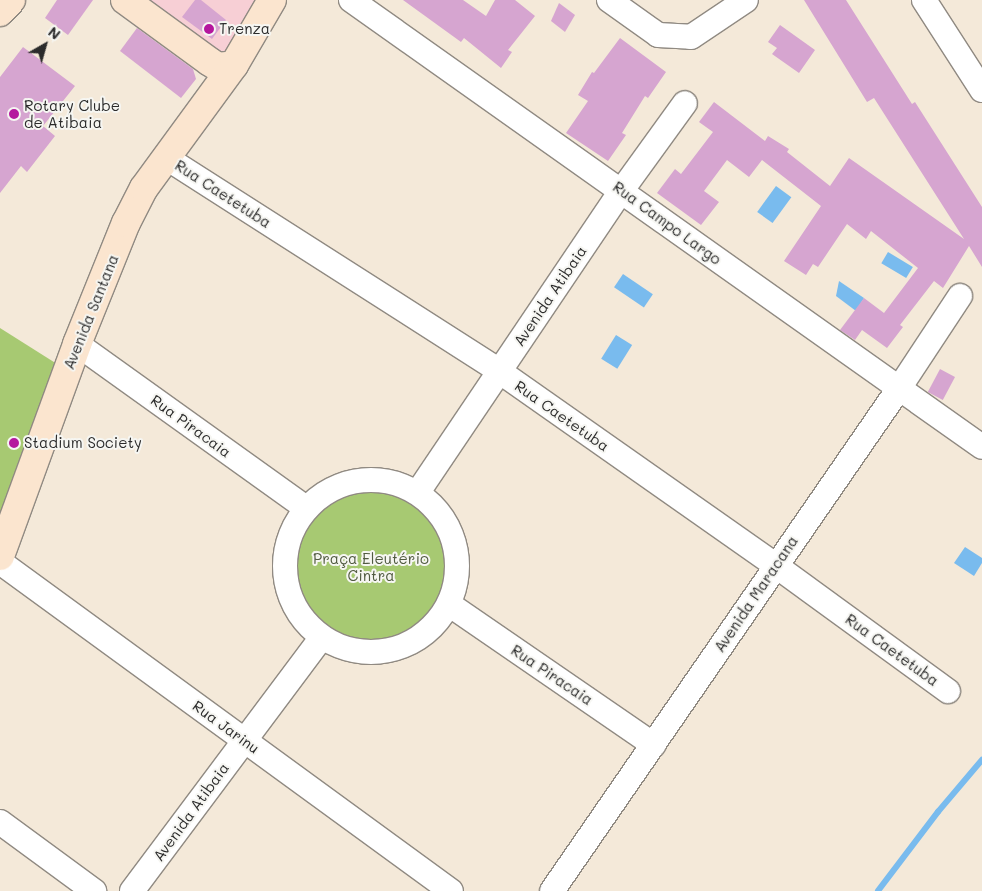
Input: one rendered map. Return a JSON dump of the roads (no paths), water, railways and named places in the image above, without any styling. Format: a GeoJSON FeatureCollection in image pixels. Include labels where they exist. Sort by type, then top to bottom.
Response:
{"type":"FeatureCollection","features":[{"type":"Feature","properties":{"kind":"street"},"geometry":{"type":"LineString","coordinates":[[0,12],[11,0]]}},
{"type":"Feature","properties":{"kind":"street"},"geometry":{"type":"LineString","coordinates":[[125,0],[220,71]]}},
{"type":"Feature","properties":{"kind":"street","name":"Avenida Santana"},"geometry":{"type":"LineString","coordinates":[[0,556],[77,344],[126,223],[144,188],[220,71],[272,0]]}},
{"type":"Feature","properties":{"kind":"street","name":"Rua Campo Largo"},"geometry":{"type":"LineString","coordinates":[[351,0],[446,69],[622,190],[680,234],[900,387],[982,447]]}},
{"type":"Feature","properties":{"kind":"street"},"geometry":{"type":"LineString","coordinates":[[609,0],[658,35],[691,37],[746,0]]}},
{"type":"Feature","properties":{"kind":"street"},"geometry":{"type":"LineString","coordinates":[[924,0],[982,90]]}},
{"type":"Feature","properties":{"kind":"street","name":"Avenida Atibaia"},"geometry":{"type":"LineString","coordinates":[[418,492],[622,190],[685,103]]}},
{"type":"Feature","properties":{"kind":"street","name":"Rua Caetetuba"},"geometry":{"type":"LineString","coordinates":[[165,157],[499,371],[776,565],[948,691]]}},
{"type":"Feature","properties":{"kind":"street","name":"Avenida Maracana"},"geometry":{"type":"LineString","coordinates":[[552,891],[900,387],[960,296]]}},
{"type":"Feature","properties":{"kind":"street","name":"Rua Piracaia"},"geometry":{"type":"LineString","coordinates":[[77,344],[306,508]]}},
{"type":"Feature","properties":{"kind":"street"},"geometry":{"type":"LineString","coordinates":[[370,481],[396,485],[418,492],[440,515],[452,539],[457,566],[450,605],[423,635],[400,648],[373,653],[346,649],[322,637],[303,618],[290,594],[285,568],[289,542],[306,508],[343,486],[370,481]]}},
{"type":"Feature","properties":{"kind":"street","name":"Rua Jarinu"},"geometry":{"type":"LineString","coordinates":[[0,562],[451,891]]}},
{"type":"Feature","properties":{"kind":"street","name":"Rua Piracaia"},"geometry":{"type":"LineString","coordinates":[[450,605],[654,745]]}},
{"type":"Feature","properties":{"kind":"street","name":"Avenida Atibaia"},"geometry":{"type":"LineString","coordinates":[[132,891],[322,637]]}},
{"type":"Feature","properties":{"kind":"street"},"geometry":{"type":"LineString","coordinates":[[0,822],[94,891]]}},
{"type":"Feature","properties":{"kind":"water"},"geometry":{"type":"Polygon","coordinates":[[[776,186],[791,197],[773,223],[757,212],[776,186]]]}},
{"type":"Feature","properties":{"kind":"water"},"geometry":{"type":"Polygon","coordinates":[[[888,252],[913,267],[906,278],[881,263],[888,252]]]}},
{"type":"Feature","properties":{"kind":"water"},"geometry":{"type":"Polygon","coordinates":[[[623,274],[653,294],[644,307],[614,287],[623,274]]]}},
{"type":"Feature","properties":{"kind":"water"},"geometry":{"type":"Polygon","coordinates":[[[839,281],[864,298],[856,311],[836,296],[839,281]]]}},
{"type":"Feature","properties":{"kind":"water"},"geometry":{"type":"Polygon","coordinates":[[[616,335],[632,345],[617,369],[601,359],[616,335]]]}},
{"type":"Feature","properties":{"kind":"water"},"geometry":{"type":"Polygon","coordinates":[[[965,547],[982,558],[982,563],[974,576],[954,563],[965,547]]]}},
{"type":"Feature","properties":{"kind":"waterway"},"geometry":{"type":"LineString","coordinates":[[878,891],[938,812],[982,760]]}},
{"type":"Feature","properties":{"kind":"place","name":"Trenza"},"geometry":{"type":"Point","coordinates":[209,29]}},
{"type":"Feature","properties":{"kind":"place","name":"Rotary Clube de Atibaia"},"geometry":{"type":"Point","coordinates":[14,114]}},
{"type":"Feature","properties":{"kind":"place","name":"Stadium Society"},"geometry":{"type":"Point","coordinates":[14,443]}},
{"type":"Feature","properties":{"kind":"park label","name":"Praça Eleutério Cintra"},"geometry":{"type":"Point","coordinates":[371,566]}}]}
